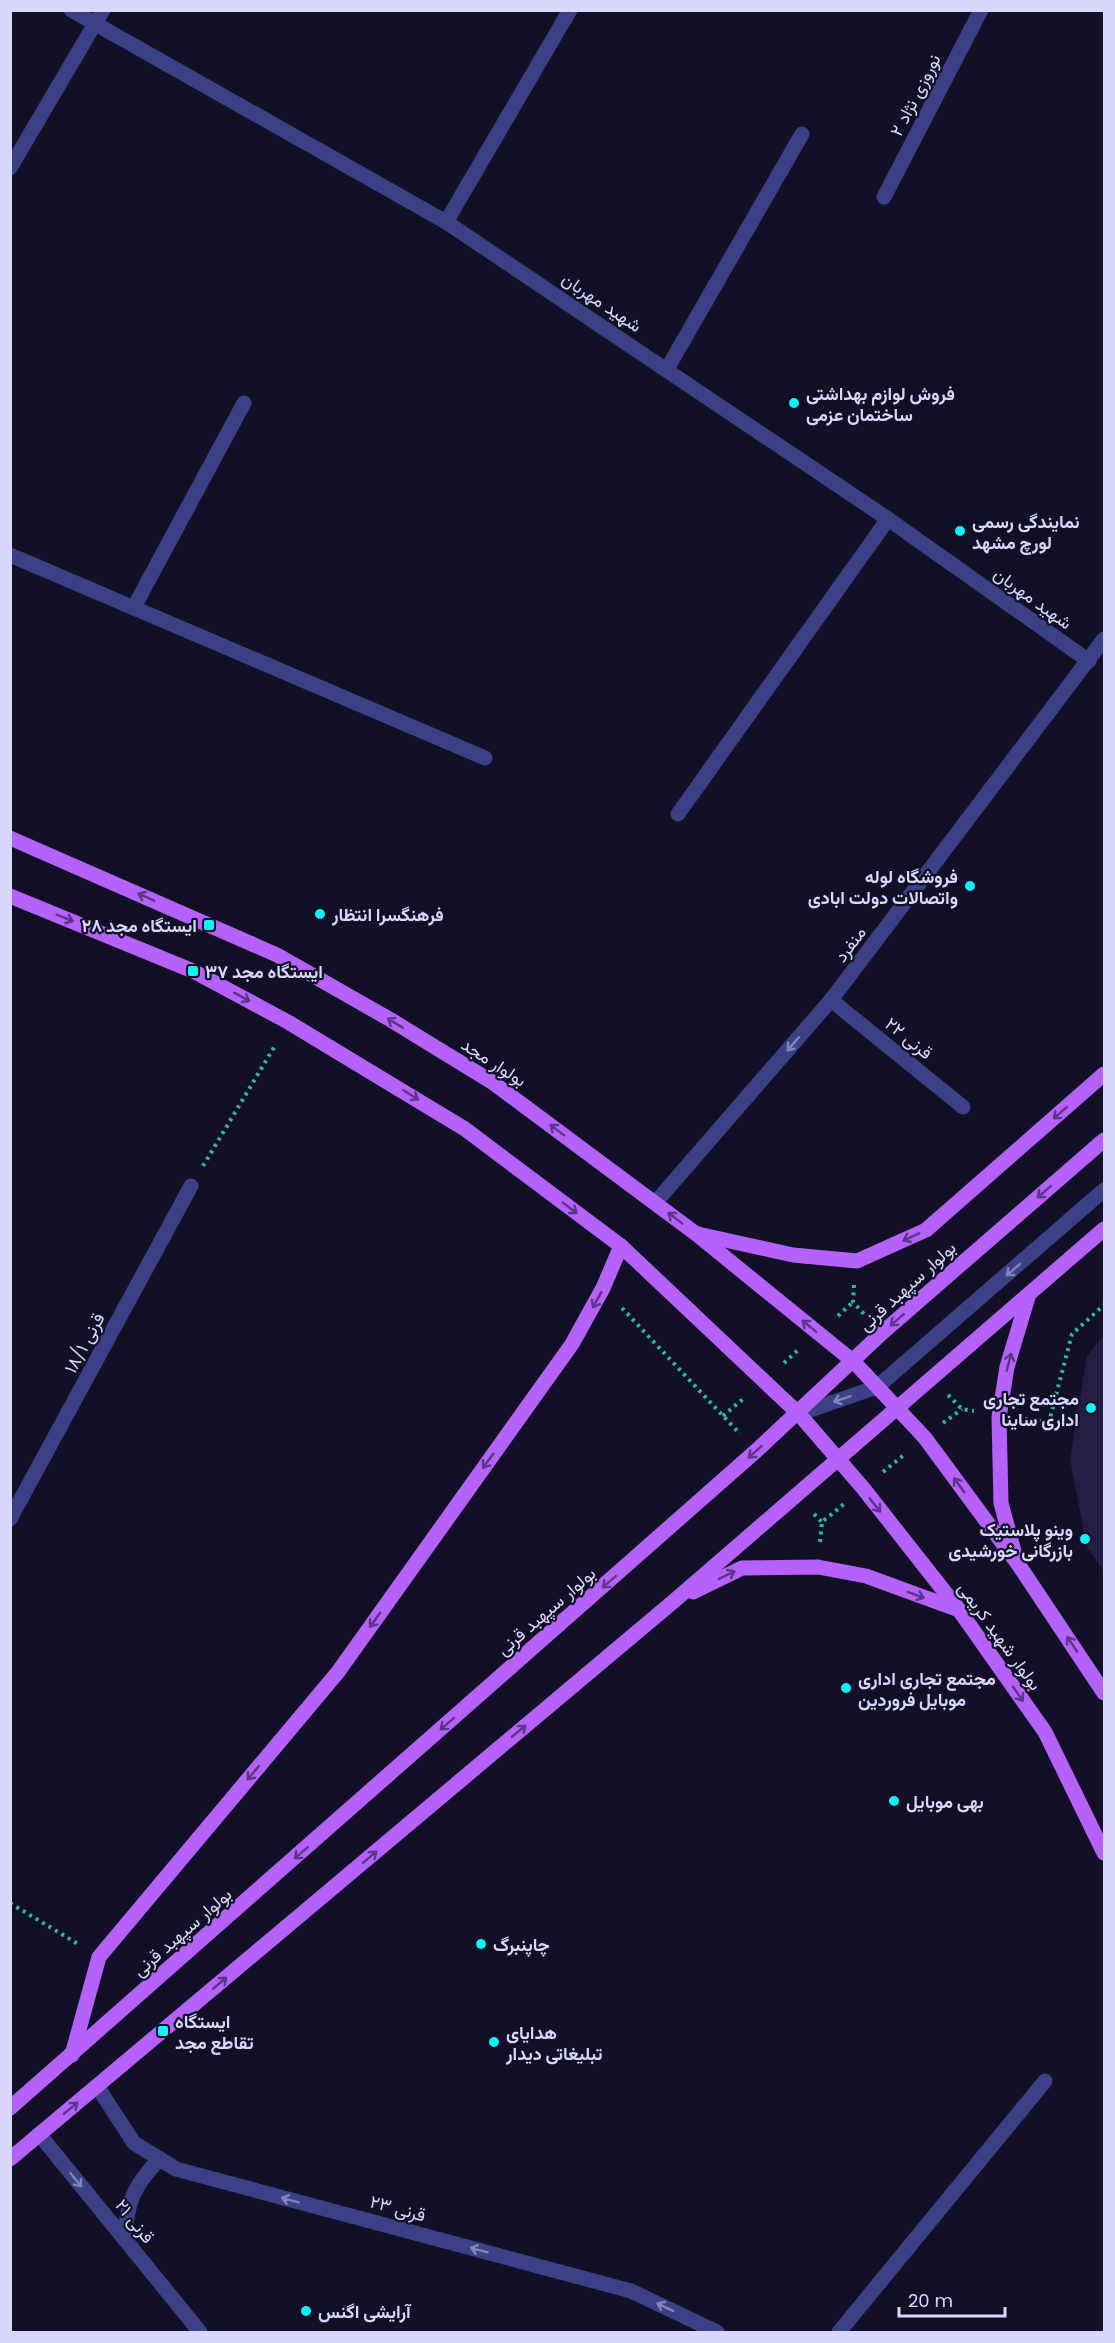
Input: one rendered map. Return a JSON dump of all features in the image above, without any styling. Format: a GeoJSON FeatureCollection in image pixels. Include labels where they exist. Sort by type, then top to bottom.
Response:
{"type":"FeatureCollection","features":[{"type":"Feature","properties":{"kind":"main road","name":"بولوار مجد"},"geometry":{"type":"LineString","coordinates":[[10,838],[277,955],[492,1082],[695,1233],[854,1362],[897,1409]]}},
{"type":"Feature","properties":{"kind":"main road"},"geometry":{"type":"LineString","coordinates":[[10,896],[193,971],[288,1022],[465,1129],[621,1246],[799,1414],[839,1459]]}},
{"type":"Feature","properties":{"kind":"main road"},"geometry":{"type":"LineString","coordinates":[[695,1233],[793,1255],[856,1261],[926,1230],[1104,1074]]}},
{"type":"Feature","properties":{"kind":"main road","name":"بولوار سپهبد قرنی"},"geometry":{"type":"LineString","coordinates":[[10,2108],[799,1414],[883,1332],[1104,1140]]}},
{"type":"Feature","properties":{"kind":"main road"},"geometry":{"type":"LineString","coordinates":[[10,2159],[674,1601],[1104,1229]]}},
{"type":"Feature","properties":{"kind":"main road"},"geometry":{"type":"LineString","coordinates":[[72,2055],[99,1957],[338,1672],[572,1344],[603,1288],[621,1246]]}},
{"type":"Feature","properties":{"kind":"main road"},"geometry":{"type":"LineString","coordinates":[[1018,1564],[1001,1503],[999,1417],[1007,1367],[1029,1296]]}},
{"type":"Feature","properties":{"kind":"main road"},"geometry":{"type":"LineString","coordinates":[[897,1409],[925,1438],[1018,1564],[1104,1693]]}},
{"type":"Feature","properties":{"kind":"main road","name":"بولوار شهید کریمی"},"geometry":{"type":"LineString","coordinates":[[839,1459],[959,1610],[1045,1732],[1104,1853]]}},
{"type":"Feature","properties":{"kind":"main road"},"geometry":{"type":"LineString","coordinates":[[674,1601],[742,1568],[818,1567],[866,1576],[959,1610]]}},
{"type":"Feature","properties":{"kind":"street","name":"شهید مهربان"},"geometry":{"type":"LineString","coordinates":[[71,10],[99,16],[446,222],[888,519],[1089,661]]}},
{"type":"Feature","properties":{"kind":"street"},"geometry":{"type":"LineString","coordinates":[[446,222],[570,10]]}},
{"type":"Feature","properties":{"kind":"street","name":"نوروزی نژاد ۲"},"geometry":{"type":"LineString","coordinates":[[884,197],[981,10]]}},
{"type":"Feature","properties":{"kind":"street"},"geometry":{"type":"LineString","coordinates":[[10,168],[99,16]]}},
{"type":"Feature","properties":{"kind":"street"},"geometry":{"type":"LineString","coordinates":[[667,369],[802,134]]}},
{"type":"Feature","properties":{"kind":"street"},"geometry":{"type":"LineString","coordinates":[[134,607],[244,403]]}},
{"type":"Feature","properties":{"kind":"street"},"geometry":{"type":"LineString","coordinates":[[678,814],[888,519]]}},
{"type":"Feature","properties":{"kind":"street"},"geometry":{"type":"LineString","coordinates":[[10,555],[485,758]]}},
{"type":"Feature","properties":{"kind":"street","name":"منفرد"},"geometry":{"type":"LineString","coordinates":[[655,1203],[831,1000],[1104,639]]}},
{"type":"Feature","properties":{"kind":"street","name":"قرنی ۲۲"},"geometry":{"type":"LineString","coordinates":[[831,1000],[963,1107]]}},
{"type":"Feature","properties":{"kind":"street","name":"قرنی ۱۸/۱"},"geometry":{"type":"LineString","coordinates":[[10,1519],[191,1186]]}},
{"type":"Feature","properties":{"kind":"street"},"geometry":{"type":"LineString","coordinates":[[799,1414],[877,1387],[1104,1190]]}},
{"type":"Feature","properties":{"kind":"street"},"geometry":{"type":"LineString","coordinates":[[839,2332],[1045,2081]]}},
{"type":"Feature","properties":{"kind":"street","name":"قرنی ۲۳"},"geometry":{"type":"LineString","coordinates":[[97,2086],[134,2143],[176,2169],[631,2291],[717,2332]]}},
{"type":"Feature","properties":{"kind":"street","name":"قرنی ۲۱"},"geometry":{"type":"LineString","coordinates":[[39,2134],[200,2332]]}},
{"type":"Feature","properties":{"kind":"street"},"geometry":{"type":"LineString","coordinates":[[125,2240],[126,2219],[132,2196],[142,2176],[160,2159]]}},
{"type":"Feature","properties":{"kind":"path"},"geometry":{"type":"LineString","coordinates":[[191,1186],[288,1022]]}},
{"type":"Feature","properties":{"kind":"path"},"geometry":{"type":"LineString","coordinates":[[603,1288],[756,1451]]}},
{"type":"Feature","properties":{"kind":"path"},"geometry":{"type":"LineString","coordinates":[[723,1416],[853,1302]]}},
{"type":"Feature","properties":{"kind":"path"},"geometry":{"type":"LineString","coordinates":[[1049,1422],[1072,1334],[1104,1305]]}},
{"type":"Feature","properties":{"kind":"path"},"geometry":{"type":"LineString","coordinates":[[797,1495],[822,1522]]}},
{"type":"Feature","properties":{"kind":"path"},"geometry":{"type":"LineString","coordinates":[[10,1903],[99,1957]]}},
{"type":"Feature","properties":{"kind":"building","name":"مجتمع تجاری اداری ساینا"},"geometry":{"type":"Polygon","coordinates":[[[1104,1335],[1104,1572],[1087,1547],[1070,1460],[1087,1356],[1104,1335]]]}},
{"type":"Feature","properties":{"kind":"place","name":"فروش لوازم بهداشتی ساختمان عزمی"},"geometry":{"type":"Point","coordinates":[794,403]}},
{"type":"Feature","properties":{"kind":"place","name":"نمایندگی رسمی لورچ مشهد"},"geometry":{"type":"Point","coordinates":[960,531]}},
{"type":"Feature","properties":{"kind":"place","name":"فروشگاه لوله واتصالات دولت ابادی"},"geometry":{"type":"Point","coordinates":[970,886]}},
{"type":"Feature","properties":{"kind":"place","name":"فرهنگسرا انتظار"},"geometry":{"type":"Point","coordinates":[320,914]}},
{"type":"Feature","properties":{"kind":"place","name":"ایستگاه مجد ۲۸"},"geometry":{"type":"Point","coordinates":[209,925]}},
{"type":"Feature","properties":{"kind":"place","name":"ایستگاه مجد ۳۷"},"geometry":{"type":"Point","coordinates":[193,971]}},
{"type":"Feature","properties":{"kind":"place","name":"مجتمع تجاری اداری ساینا"},"geometry":{"type":"Point","coordinates":[1091,1408]}},
{"type":"Feature","properties":{"kind":"place","name":"وینو پلاستیک بازرگانی خورشیدی"},"geometry":{"type":"Point","coordinates":[1085,1539]}},
{"type":"Feature","properties":{"kind":"place","name":"مجتمع تجاری اداری موبایل فروردین"},"geometry":{"type":"Point","coordinates":[846,1688]}},
{"type":"Feature","properties":{"kind":"place","name":"بهی موبایل"},"geometry":{"type":"Point","coordinates":[894,1801]}},
{"type":"Feature","properties":{"kind":"place","name":"چاپنبرگ"},"geometry":{"type":"Point","coordinates":[481,1944]}},
{"type":"Feature","properties":{"kind":"place","name":"ایستگاه تقاطع مجد"},"geometry":{"type":"Point","coordinates":[163,2031]}},
{"type":"Feature","properties":{"kind":"place","name":"هدایای تبلیغاتی دیدار"},"geometry":{"type":"Point","coordinates":[494,2042]}},
{"type":"Feature","properties":{"kind":"place","name":"آرایشی اگنس"},"geometry":{"type":"Point","coordinates":[306,2311]}}]}
